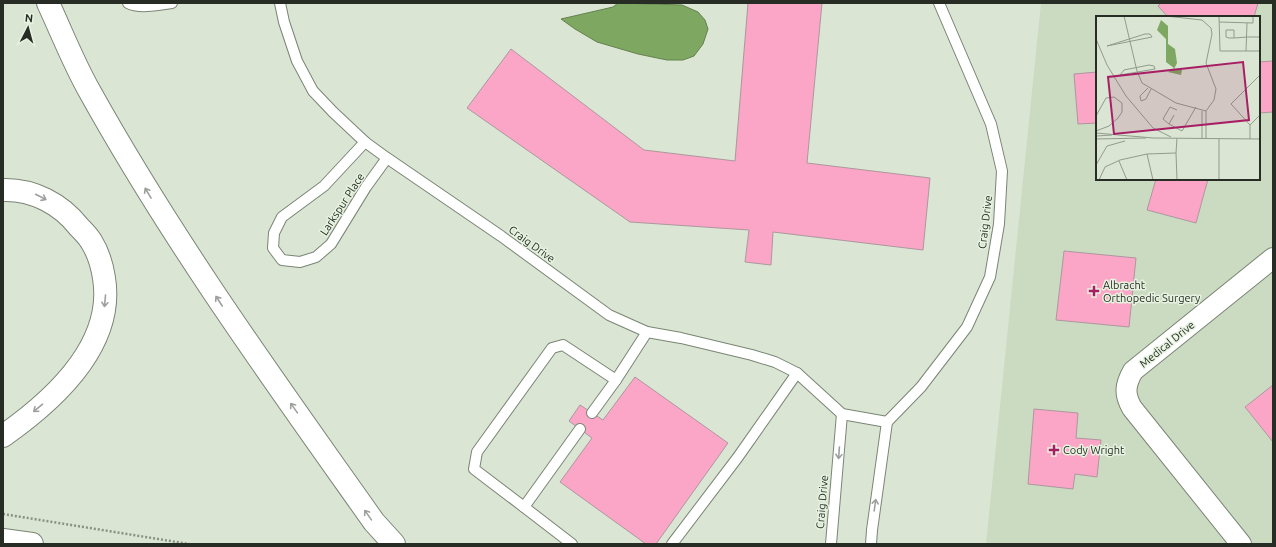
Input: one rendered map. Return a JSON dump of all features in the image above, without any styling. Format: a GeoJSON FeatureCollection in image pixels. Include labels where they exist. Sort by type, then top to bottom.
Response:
{"type":"FeatureCollection","features":[{"type":"Feature","properties":{"kind":"main road"},"geometry":{"type":"LineString","coordinates":[[48,3],[89,91],[150,196],[230,317],[374,522],[394,544]]}},
{"type":"Feature","properties":{"kind":"main road"},"geometry":{"type":"LineString","coordinates":[[3,190],[13,190],[34,194],[56,205],[73,219],[91,241],[102,264],[106,290],[104,315],[94,342],[81,363],[52,397],[3,436]]}},
{"type":"Feature","properties":{"kind":"main road"},"geometry":{"type":"LineString","coordinates":[[3,540],[32,544]]}},
{"type":"Feature","properties":{"kind":"street","name":"Medical Drive"},"geometry":{"type":"LineString","coordinates":[[1241,544],[1132,408],[1126,391],[1127,380],[1133,371],[1273,258]]}},
{"type":"Feature","properties":{"kind":"lane"},"geometry":{"type":"LineString","coordinates":[[128,3],[131,5],[153,6],[172,3]]}},
{"type":"Feature","properties":{"kind":"lane","name":"Craig Drive"},"geometry":{"type":"LineString","coordinates":[[280,3],[284,22],[297,61],[313,91],[365,142],[501,236],[609,315],[646,332],[681,338],[776,362],[797,373],[842,414],[831,544]]}},
{"type":"Feature","properties":{"kind":"lane","name":"Craig Drive"},"geometry":{"type":"LineString","coordinates":[[887,422],[920,387],[967,327],[990,277],[999,224],[1002,170],[991,124],[939,3]]}},
{"type":"Feature","properties":{"kind":"lane","name":"Larkspur Place"},"geometry":{"type":"LineString","coordinates":[[365,142],[324,186],[282,216],[274,233],[273,248],[282,260],[300,262],[316,257],[330,244],[366,187],[387,158]]}},
{"type":"Feature","properties":{"kind":"lane"},"geometry":{"type":"LineString","coordinates":[[592,413],[616,380],[646,332]]}},
{"type":"Feature","properties":{"kind":"lane"},"geometry":{"type":"LineString","coordinates":[[572,544],[474,469],[477,452],[552,348],[562,345],[616,380]]}},
{"type":"Feature","properties":{"kind":"lane"},"geometry":{"type":"LineString","coordinates":[[672,544],[738,457],[797,373]]}},
{"type":"Feature","properties":{"kind":"lane"},"geometry":{"type":"LineString","coordinates":[[842,414],[887,422],[871,544]]}},
{"type":"Feature","properties":{"kind":"lane"},"geometry":{"type":"LineString","coordinates":[[524,507],[580,429]]}},
{"type":"Feature","properties":{"kind":"path"},"geometry":{"type":"LineString","coordinates":[[3,514],[189,544]]}},
{"type":"Feature","properties":{"kind":"shaded area"},"geometry":{"type":"Polygon","coordinates":[[[618,3],[682,5],[698,12],[705,20],[708,29],[703,44],[694,56],[683,60],[667,60],[638,54],[597,42],[561,19],[613,7],[618,3]]]}},
{"type":"Feature","properties":{"kind":"shaded area"},"geometry":{"type":"Polygon","coordinates":[[[1041,3],[1273,3],[1273,544],[986,544],[1041,3]]]}},
{"type":"Feature","properties":{"kind":"building"},"geometry":{"type":"Polygon","coordinates":[[[748,3],[822,3],[807,163],[930,178],[923,250],[773,232],[771,265],[745,262],[749,230],[630,222],[467,108],[511,49],[644,150],[735,161],[748,3]]]}},
{"type":"Feature","properties":{"kind":"building"},"geometry":{"type":"Polygon","coordinates":[[[1161,3],[1258,3],[1254,16],[1167,16],[1158,6],[1161,3]]]}},
{"type":"Feature","properties":{"kind":"building"},"geometry":{"type":"Polygon","coordinates":[[[1273,61],[1273,112],[1260,113],[1260,62],[1273,61]]]}},
{"type":"Feature","properties":{"kind":"building"},"geometry":{"type":"Polygon","coordinates":[[[1096,72],[1096,123],[1078,124],[1074,74],[1096,72]]]}},
{"type":"Feature","properties":{"kind":"building"},"geometry":{"type":"Polygon","coordinates":[[[1156,180],[1208,180],[1196,223],[1147,210],[1156,180]]]}},
{"type":"Feature","properties":{"kind":"building"},"geometry":{"type":"Polygon","coordinates":[[[1064,251],[1136,258],[1129,327],[1056,320],[1064,251]]]}},
{"type":"Feature","properties":{"kind":"building"},"geometry":{"type":"Polygon","coordinates":[[[635,377],[728,443],[656,544],[646,544],[560,482],[592,438],[569,421],[580,405],[603,420],[635,377]]]}},
{"type":"Feature","properties":{"kind":"building"},"geometry":{"type":"Polygon","coordinates":[[[1273,385],[1273,442],[1245,407],[1273,385]]]}},
{"type":"Feature","properties":{"kind":"building"},"geometry":{"type":"Polygon","coordinates":[[[1034,409],[1078,413],[1076,438],[1101,440],[1097,477],[1075,474],[1073,489],[1028,484],[1034,409]]]}},
{"type":"Feature","properties":{"kind":"place","name":"Albracht Orthopedic Surgery"},"geometry":{"type":"Point","coordinates":[1094,291]}},
{"type":"Feature","properties":{"kind":"place","name":"Cody Wright"},"geometry":{"type":"Point","coordinates":[1054,450]}}]}
